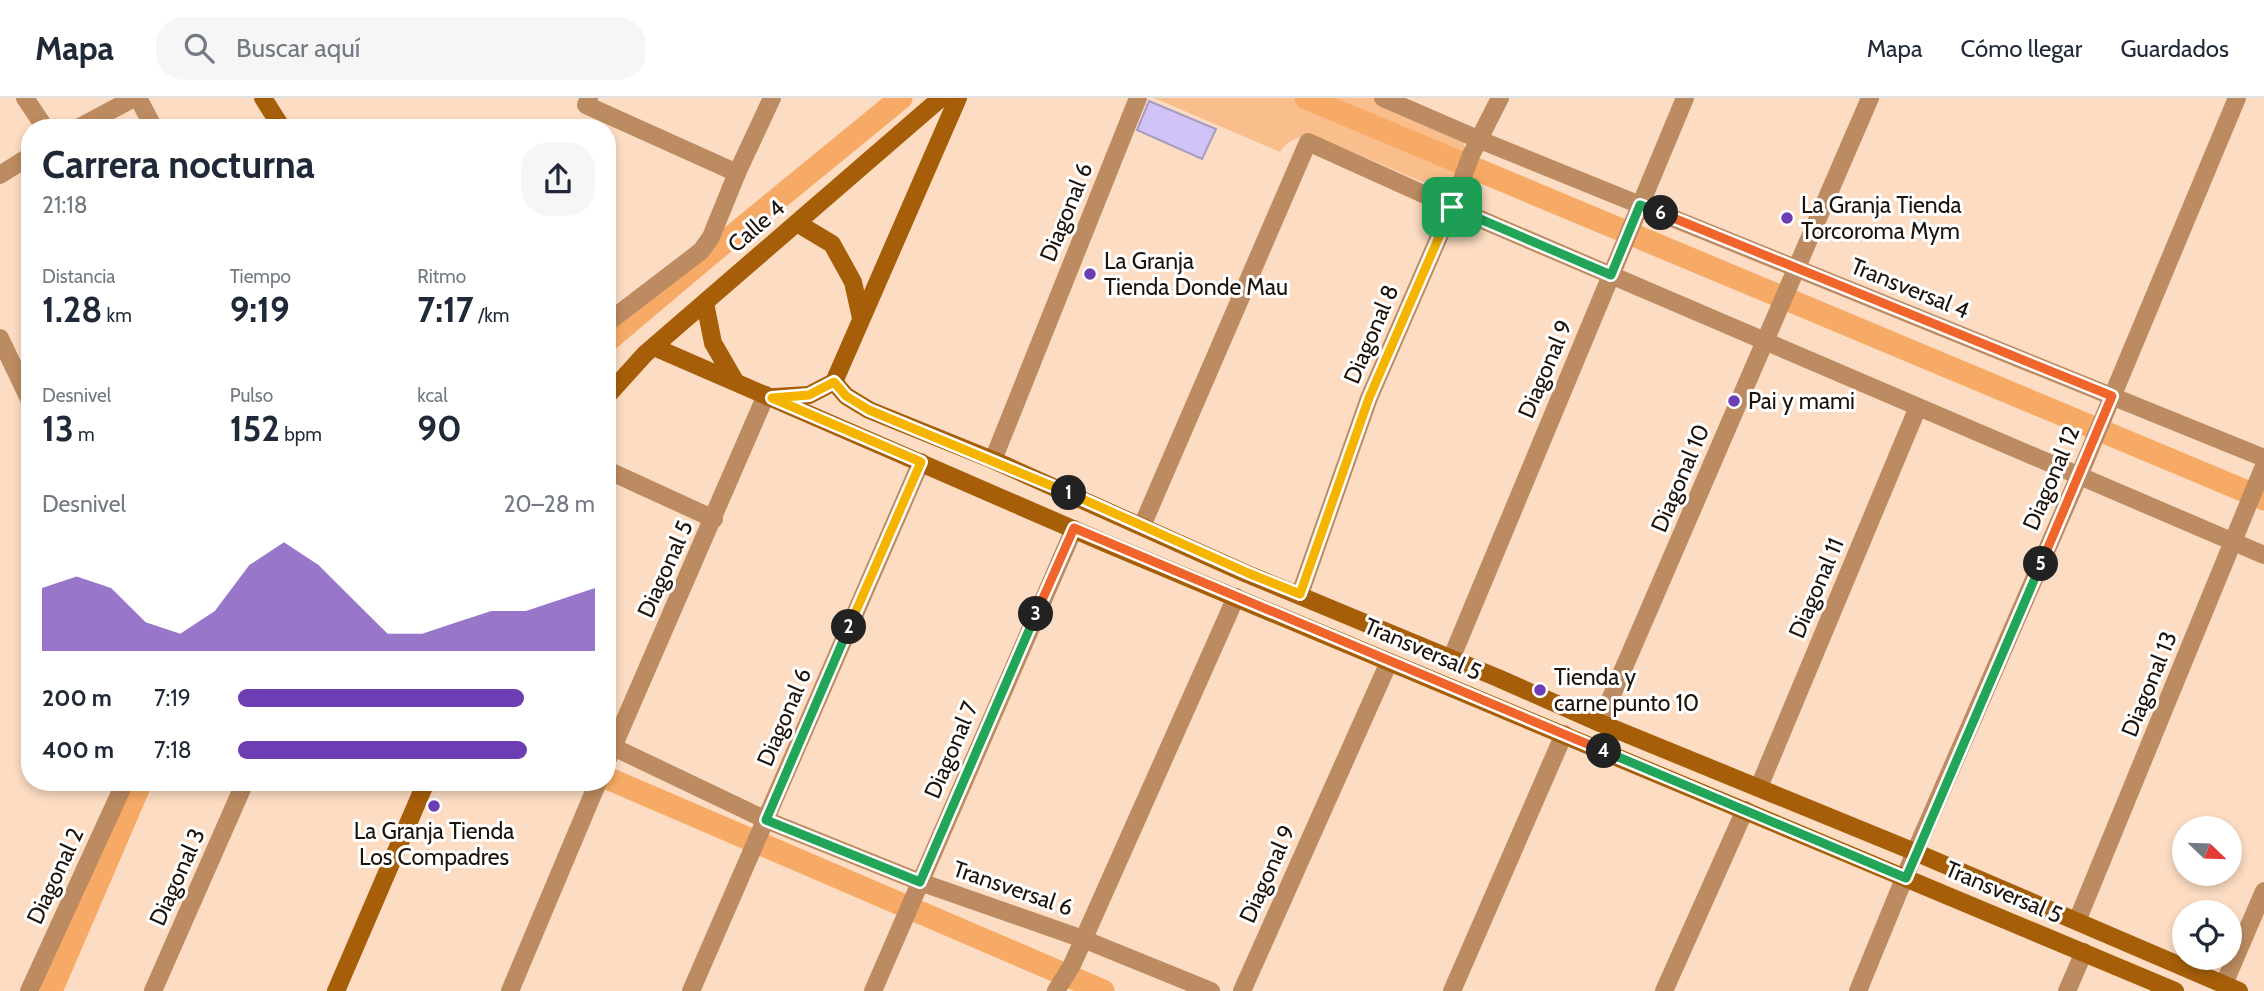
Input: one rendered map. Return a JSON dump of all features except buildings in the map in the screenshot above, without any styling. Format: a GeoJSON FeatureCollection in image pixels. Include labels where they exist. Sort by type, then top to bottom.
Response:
{"type":"FeatureCollection","features":[{"type":"Feature","properties":{"kind":"street"},"geometry":{"type":"LineString","coordinates":[[25,98],[39,119]]}},
{"type":"Feature","properties":{"kind":"street"},"geometry":{"type":"LineString","coordinates":[[95,119],[136,98],[149,119]]}},
{"type":"Feature","properties":{"kind":"street"},"geometry":{"type":"LineString","coordinates":[[263,98],[276,119]]}},
{"type":"Feature","properties":{"kind":"street"},"geometry":{"type":"LineString","coordinates":[[588,101],[737,173],[772,98]]}},
{"type":"Feature","properties":{"kind":"street","name":"Calle 4"},"geometry":{"type":"LineString","coordinates":[[616,386],[654,346],[941,98]]}},
{"type":"Feature","properties":{"kind":"street"},"geometry":{"type":"LineString","coordinates":[[769,396],[809,395],[834,382],[958,98]]}},
{"type":"Feature","properties":{"kind":"street","name":"Diagonal 6"},"geometry":{"type":"LineString","coordinates":[[993,460],[1138,98]]}},
{"type":"Feature","properties":{"kind":"street","name":"Transversal 4"},"geometry":{"type":"LineString","coordinates":[[1383,98],[1475,148],[1638,210],[1793,276],[2264,465]]}},
{"type":"Feature","properties":{"kind":"street","name":"Diagonal 8"},"geometry":{"type":"LineString","coordinates":[[1300,594],[1369,398],[1475,148],[1500,98]]}},
{"type":"Feature","properties":{"kind":"street","name":"Diagonal 9"},"geometry":{"type":"LineString","coordinates":[[1451,659],[1685,98]]}},
{"type":"Feature","properties":{"kind":"street","name":"Diagonal 10"},"geometry":{"type":"LineString","coordinates":[[1600,723],[1870,98]]}},
{"type":"Feature","properties":{"kind":"street","name":"Diagonal 12"},"geometry":{"type":"LineString","coordinates":[[1858,991],[2237,98]]}},
{"type":"Feature","properties":{"kind":"street"},"geometry":{"type":"LineString","coordinates":[[1142,526],[1308,142],[1455,200],[1611,275],[1768,334],[1918,407],[2081,470],[2264,555]]}},
{"type":"Feature","properties":{"kind":"street"},"geometry":{"type":"LineString","coordinates":[[0,175],[21,162]]}},
{"type":"Feature","properties":{"kind":"street","name":"Calle 4"},"geometry":{"type":"LineString","coordinates":[[616,316],[701,251],[711,237],[737,173]]}},
{"type":"Feature","properties":{"kind":"street"},"geometry":{"type":"LineString","coordinates":[[797,223],[832,244],[853,282],[862,318]]}},
{"type":"Feature","properties":{"kind":"street"},"geometry":{"type":"LineString","coordinates":[[705,303],[713,343],[735,382]]}},
{"type":"Feature","properties":{"kind":"street"},"geometry":{"type":"LineString","coordinates":[[0,338],[21,382]]}},
{"type":"Feature","properties":{"kind":"street","name":"Transversal 5"},"geometry":{"type":"LineString","coordinates":[[654,346],[1389,662],[2175,991]]}},
{"type":"Feature","properties":{"kind":"street","name":"Transversal 5"},"geometry":{"type":"LineString","coordinates":[[834,382],[846,396],[869,410],[993,460],[1248,573],[1600,723],[1916,852],[2232,988]]}},
{"type":"Feature","properties":{"kind":"street","name":"Diagonal 5"},"geometry":{"type":"LineString","coordinates":[[616,736],[769,396]]}},
{"type":"Feature","properties":{"kind":"street","name":"Diagonal 11"},"geometry":{"type":"LineString","coordinates":[[1759,788],[1918,407]]}},
{"type":"Feature","properties":{"kind":"street","name":"Diagonal 6"},"geometry":{"type":"LineString","coordinates":[[691,991],[921,462]]}},
{"type":"Feature","properties":{"kind":"street","name":"Diagonal 13"},"geometry":{"type":"LineString","coordinates":[[2077,921],[2264,465]]}},
{"type":"Feature","properties":{"kind":"street"},"geometry":{"type":"LineString","coordinates":[[616,474],[714,519]]}},
{"type":"Feature","properties":{"kind":"street","name":"Diagonal 7"},"geometry":{"type":"LineString","coordinates":[[873,991],[1074,528]]}},
{"type":"Feature","properties":{"kind":"street"},"geometry":{"type":"LineString","coordinates":[[1056,991],[1072,965],[1236,597]]}},
{"type":"Feature","properties":{"kind":"street","name":"Diagonal 9"},"geometry":{"type":"LineString","coordinates":[[1242,991],[1389,662]]}},
{"type":"Feature","properties":{"kind":"street"},"geometry":{"type":"LineString","coordinates":[[1452,991],[1564,734]]}},
{"type":"Feature","properties":{"kind":"street","name":"Transversal 6"},"geometry":{"type":"LineString","coordinates":[[616,755],[762,828],[918,888],[1083,939],[1211,991]]}},
{"type":"Feature","properties":{"kind":"street","name":"Diagonal 2"},"geometry":{"type":"LineString","coordinates":[[29,991],[121,791]]}},
{"type":"Feature","properties":{"kind":"street","name":"Diagonal 3"},"geometry":{"type":"LineString","coordinates":[[153,991],[241,791]]}},
{"type":"Feature","properties":{"kind":"street"},"geometry":{"type":"LineString","coordinates":[[337,991],[422,791]]}},
{"type":"Feature","properties":{"kind":"street"},"geometry":{"type":"LineString","coordinates":[[510,991],[594,791]]}},
{"type":"Feature","properties":{"kind":"street"},"geometry":{"type":"LineString","coordinates":[[1664,991],[1745,810]]}},
{"type":"Feature","properties":{"kind":"street"},"geometry":{"type":"LineString","coordinates":[[2232,988],[2264,891]]}},
{"type":"Feature","properties":{"kind":"street"},"geometry":{"type":"LineString","coordinates":[[2067,991],[2084,952]]}},
{"type":"Feature","properties":{"kind":"shaded area"},"geometry":{"type":"Polygon","coordinates":[[[1154,98],[1376,98],[1462,134],[1466,154],[1455,178],[1437,188],[1317,137],[1296,138],[1287,143],[1280,152],[1154,98]]]}},
{"type":"Feature","properties":{"kind":"waterway"},"geometry":{"type":"LineString","coordinates":[[616,333],[901,98]]}},
{"type":"Feature","properties":{"kind":"waterway"},"geometry":{"type":"LineString","coordinates":[[1306,98],[2264,499]]}},
{"type":"Feature","properties":{"kind":"waterway"},"geometry":{"type":"LineString","coordinates":[[616,782],[1103,991]]}},
{"type":"Feature","properties":{"kind":"waterway"},"geometry":{"type":"LineString","coordinates":[[51,991],[137,791]]}},
{"type":"Feature","properties":{"kind":"place","name":"La Granja Tienda Torcoroma Mym"},"geometry":{"type":"Point","coordinates":[1787,218]}},
{"type":"Feature","properties":{"kind":"place","name":"La Granja Tienda Donde Mau"},"geometry":{"type":"Point","coordinates":[1090,274]}},
{"type":"Feature","properties":{"kind":"place","name":"Pai y mami"},"geometry":{"type":"Point","coordinates":[1734,401]}},
{"type":"Feature","properties":{"kind":"place","name":"Tienda y carne punto 10"},"geometry":{"type":"Point","coordinates":[1540,690]}},
{"type":"Feature","properties":{"kind":"place","name":"La Granja Tienda Los Compadres"},"geometry":{"type":"Point","coordinates":[434,806]}},
{"type":"Feature","properties":{"kind":"route"},"geometry":{"type":"LineString","coordinates":[[1640,205],[2112,396],[1906,878],[1074,528],[920,882],[766,820],[921,462],[772,398],[809,395],[834,382],[846,396],[869,410],[993,460],[1300,594],[1369,398],[1452,207],[1611,275],[1640,205]]}}]}
